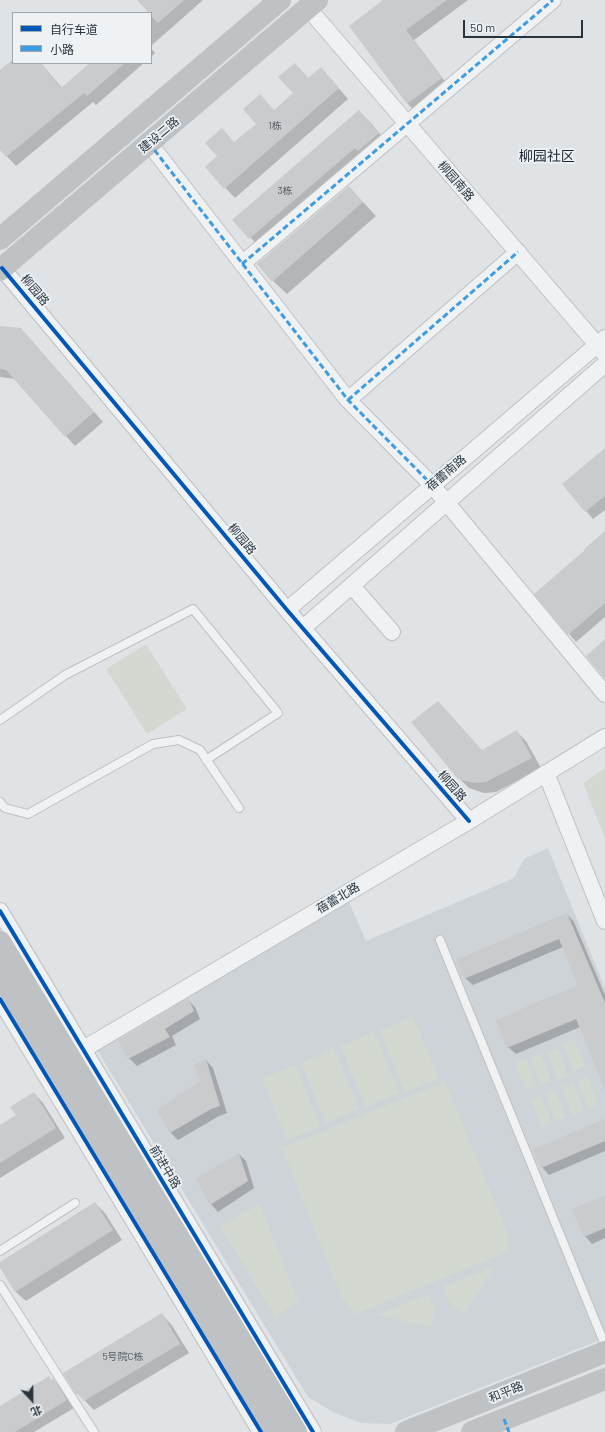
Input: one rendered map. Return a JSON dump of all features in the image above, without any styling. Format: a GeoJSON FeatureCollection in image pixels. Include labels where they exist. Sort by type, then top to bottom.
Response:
{"type":"FeatureCollection","features":[{"type":"Feature","properties":{"kind":"main road","name":"建设二路"},"geometry":{"type":"LineString","coordinates":[[0,239],[280,0]]}},
{"type":"Feature","properties":{"kind":"main road","name":"建设二路"},"geometry":{"type":"LineString","coordinates":[[1,269],[312,4]]}},
{"type":"Feature","properties":{"kind":"main road"},"geometry":{"type":"LineString","coordinates":[[0,942],[76,1053],[296,1432]]}},
{"type":"Feature","properties":{"kind":"main road"},"geometry":{"type":"LineString","coordinates":[[0,974],[276,1432]]}},
{"type":"Feature","properties":{"kind":"main road","name":"和平路"},"geometry":{"type":"LineString","coordinates":[[406,1432],[605,1352]]}},
{"type":"Feature","properties":{"kind":"main road","name":"和平路"},"geometry":{"type":"LineString","coordinates":[[472,1432],[506,1426],[605,1379]]}},
{"type":"Feature","properties":{"kind":"street"},"geometry":{"type":"LineString","coordinates":[[242,264],[553,0]]}},
{"type":"Feature","properties":{"kind":"street","name":"柳园南路"},"geometry":{"type":"LineString","coordinates":[[312,4],[407,124],[518,252],[602,345]]}},
{"type":"Feature","properties":{"kind":"street"},"geometry":{"type":"LineString","coordinates":[[149,143],[348,400],[432,485],[605,694]]}},
{"type":"Feature","properties":{"kind":"street"},"geometry":{"type":"LineString","coordinates":[[348,400],[518,252]]}},
{"type":"Feature","properties":{"kind":"street","name":"柳园路"},"geometry":{"type":"LineString","coordinates":[[1,269],[287,610],[469,821]]}},
{"type":"Feature","properties":{"kind":"street","name":"蓓蕾南路"},"geometry":{"type":"LineString","coordinates":[[287,610],[432,485],[602,345]]}},
{"type":"Feature","properties":{"kind":"street","name":"蓓蕾南路"},"geometry":{"type":"LineString","coordinates":[[303,628],[605,364]]}},
{"type":"Feature","properties":{"kind":"street"},"geometry":{"type":"LineString","coordinates":[[352,586],[392,632]]}},
{"type":"Feature","properties":{"kind":"street","name":"蓓蕾北路"},"geometry":{"type":"LineString","coordinates":[[76,1053],[469,821],[605,737]]}},
{"type":"Feature","properties":{"kind":"street"},"geometry":{"type":"LineString","coordinates":[[546,773],[605,921]]}},
{"type":"Feature","properties":{"kind":"street","name":"前进中路"},"geometry":{"type":"LineString","coordinates":[[0,911],[76,1053],[313,1432]]}},
{"type":"Feature","properties":{"kind":"street"},"geometry":{"type":"LineString","coordinates":[[0,999],[261,1432]]}},
{"type":"Feature","properties":{"kind":"lane"},"geometry":{"type":"LineString","coordinates":[[0,720],[65,675],[193,609],[278,713],[206,760]]}},
{"type":"Feature","properties":{"kind":"lane"},"geometry":{"type":"LineString","coordinates":[[0,802],[5,808],[28,814],[153,744],[180,740],[200,750],[239,808]]}},
{"type":"Feature","properties":{"kind":"lane"},"geometry":{"type":"LineString","coordinates":[[440,940],[605,1345]]}},
{"type":"Feature","properties":{"kind":"lane"},"geometry":{"type":"LineString","coordinates":[[0,1251],[75,1203]]}},
{"type":"Feature","properties":{"kind":"lane"},"geometry":{"type":"LineString","coordinates":[[0,1285],[94,1432]]}},
{"type":"Feature","properties":{"kind":"shaded area"},"geometry":{"type":"Polygon","coordinates":[[[146,644],[187,709],[147,734],[106,669],[146,644]]]}},
{"type":"Feature","properties":{"kind":"shaded area"},"geometry":{"type":"Polygon","coordinates":[[[605,768],[605,838],[583,783],[605,768]]]}},
{"type":"Feature","properties":{"kind":"shaded area"},"geometry":{"type":"Polygon","coordinates":[[[548,848],[605,988],[605,1338],[390,1424],[361,1423],[333,1412],[308,1397],[96,1048],[349,902],[366,941],[514,878],[524,859],[548,848]]]}},
{"type":"Feature","properties":{"kind":"shaded area"},"geometry":{"type":"Polygon","coordinates":[[[413,1017],[439,1078],[405,1092],[380,1031],[413,1017]]]}},
{"type":"Feature","properties":{"kind":"shaded area"},"geometry":{"type":"Polygon","coordinates":[[[374,1032],[399,1093],[366,1107],[341,1046],[374,1032]]]}},
{"type":"Feature","properties":{"kind":"shaded area"},"geometry":{"type":"Polygon","coordinates":[[[574,1039],[585,1066],[574,1071],[563,1044],[574,1039]]]}},
{"type":"Feature","properties":{"kind":"shaded area"},"geometry":{"type":"Polygon","coordinates":[[[558,1048],[568,1076],[558,1080],[547,1053],[558,1048]]]}},
{"type":"Feature","properties":{"kind":"shaded area"},"geometry":{"type":"Polygon","coordinates":[[[334,1049],[359,1109],[326,1123],[301,1063],[334,1049]]]}},
{"type":"Feature","properties":{"kind":"shaded area"},"geometry":{"type":"Polygon","coordinates":[[[541,1054],[551,1081],[541,1085],[530,1058],[541,1054]]]}},
{"type":"Feature","properties":{"kind":"shaded area"},"geometry":{"type":"Polygon","coordinates":[[[526,1059],[537,1086],[526,1090],[515,1063],[526,1059]]]}},
{"type":"Feature","properties":{"kind":"shaded area"},"geometry":{"type":"Polygon","coordinates":[[[295,1065],[320,1126],[287,1140],[262,1079],[295,1065]]]}},
{"type":"Feature","properties":{"kind":"shaded area"},"geometry":{"type":"Polygon","coordinates":[[[587,1076],[598,1104],[588,1108],[577,1081],[587,1076]]]}},
{"type":"Feature","properties":{"kind":"shaded area"},"geometry":{"type":"Polygon","coordinates":[[[445,1082],[507,1232],[507,1252],[355,1314],[342,1298],[282,1148],[445,1082]]]}},
{"type":"Feature","properties":{"kind":"shaded area"},"geometry":{"type":"Polygon","coordinates":[[[573,1084],[584,1111],[573,1115],[562,1088],[573,1084]]]}},
{"type":"Feature","properties":{"kind":"shaded area"},"geometry":{"type":"Polygon","coordinates":[[[555,1090],[566,1117],[556,1121],[545,1094],[555,1090]]]}},
{"type":"Feature","properties":{"kind":"shaded area"},"geometry":{"type":"Polygon","coordinates":[[[541,1096],[552,1123],[542,1127],[531,1100],[541,1096]]]}},
{"type":"Feature","properties":{"kind":"shaded area"},"geometry":{"type":"Polygon","coordinates":[[[260,1204],[298,1302],[275,1317],[220,1226],[260,1204]]]}},
{"type":"Feature","properties":{"kind":"shaded area"},"geometry":{"type":"Polygon","coordinates":[[[494,1267],[464,1313],[449,1302],[443,1287],[494,1267]]]}},
{"type":"Feature","properties":{"kind":"shaded area"},"geometry":{"type":"Polygon","coordinates":[[[429,1294],[434,1309],[431,1327],[377,1315],[429,1294]]]}},
{"type":"Feature","properties":{"kind":"building"},"geometry":{"type":"Polygon","coordinates":[[[137,0],[184,0],[158,23],[152,17],[152,12],[148,12],[137,0]]]}},
{"type":"Feature","properties":{"kind":"building"},"geometry":{"type":"Polygon","coordinates":[[[383,0],[447,0],[406,30],[442,78],[407,104],[349,26],[383,0]]]}},
{"type":"Feature","properties":{"kind":"building"},"geometry":{"type":"Polygon","coordinates":[[[8,63],[42,64],[61,88],[89,64],[124,64],[87,96],[84,93],[6,157],[0,150],[0,70],[8,63]]]}},
{"type":"Feature","properties":{"kind":"building"},"geometry":{"type":"Polygon","coordinates":[[[295,63],[308,78],[321,67],[339,88],[224,189],[205,167],[217,156],[205,143],[222,128],[234,142],[256,124],[243,109],[260,94],[274,110],[293,93],[278,77],[295,63]]]}},
{"type":"Feature","properties":{"kind":"building"},"geometry":{"type":"Polygon","coordinates":[[[359,110],[379,133],[358,151],[355,148],[249,239],[232,220],[359,110]]]}},
{"type":"Feature","properties":{"kind":"building"},"geometry":{"type":"Polygon","coordinates":[[[349,186],[363,202],[272,282],[257,264],[349,186]]]}},
{"type":"Feature","properties":{"kind":"building"},"geometry":{"type":"Polygon","coordinates":[[[0,326],[21,328],[94,412],[65,437],[6,370],[0,369],[0,326]]]}},
{"type":"Feature","properties":{"kind":"building"},"geometry":{"type":"Polygon","coordinates":[[[605,448],[605,496],[585,512],[562,484],[605,448]]]}},
{"type":"Feature","properties":{"kind":"building"},"geometry":{"type":"Polygon","coordinates":[[[605,531],[605,603],[568,635],[534,594],[605,531]]]}},
{"type":"Feature","properties":{"kind":"building"},"geometry":{"type":"Polygon","coordinates":[[[605,639],[605,679],[586,656],[605,639]]]}},
{"type":"Feature","properties":{"kind":"building"},"geometry":{"type":"Polygon","coordinates":[[[438,701],[482,750],[517,730],[532,758],[486,782],[474,783],[458,779],[411,722],[438,701]]]}},
{"type":"Feature","properties":{"kind":"building"},"geometry":{"type":"Polygon","coordinates":[[[567,913],[605,1003],[605,1090],[576,1019],[507,1048],[496,1020],[578,985],[559,939],[464,979],[456,960],[567,913]]]}},
{"type":"Feature","properties":{"kind":"building"},"geometry":{"type":"Polygon","coordinates":[[[188,998],[194,1011],[165,1029],[170,1037],[128,1059],[118,1041],[188,998]]]}},
{"type":"Feature","properties":{"kind":"building"},"geometry":{"type":"Polygon","coordinates":[[[206,1059],[220,1106],[211,1109],[170,1133],[157,1110],[200,1081],[194,1065],[206,1059]]]}},
{"type":"Feature","properties":{"kind":"building"},"geometry":{"type":"Polygon","coordinates":[[[34,1092],[56,1128],[0,1163],[0,1125],[16,1115],[10,1107],[34,1092]]]}},
{"type":"Feature","properties":{"kind":"building"},"geometry":{"type":"Polygon","coordinates":[[[605,1119],[605,1141],[541,1168],[533,1149],[605,1119]]]}},
{"type":"Feature","properties":{"kind":"building"},"geometry":{"type":"Polygon","coordinates":[[[239,1153],[248,1181],[210,1205],[196,1179],[239,1153]]]}},
{"type":"Feature","properties":{"kind":"building"},"geometry":{"type":"Polygon","coordinates":[[[605,1195],[605,1228],[584,1237],[572,1209],[605,1195]]]}},
{"type":"Feature","properties":{"kind":"building"},"geometry":{"type":"Polygon","coordinates":[[[95,1202],[113,1230],[15,1292],[0,1268],[0,1262],[95,1202]]]}},
{"type":"Feature","properties":{"kind":"building"},"geometry":{"type":"Polygon","coordinates":[[[162,1313],[180,1344],[84,1401],[78,1393],[76,1394],[63,1373],[162,1313]]]}},
{"type":"Feature","properties":{"kind":"building"},"geometry":{"type":"Polygon","coordinates":[[[49,1376],[51,1380],[53,1378],[67,1400],[15,1432],[0,1432],[0,1406],[49,1376]]]}},
{"type":"Feature","properties":{"kind":"marked path"},"geometry":{"type":"LineString","coordinates":[[242,264],[553,0]]}},
{"type":"Feature","properties":{"kind":"marked path"},"geometry":{"type":"LineString","coordinates":[[149,143],[348,400],[432,485]]}},
{"type":"Feature","properties":{"kind":"marked path"},"geometry":{"type":"LineString","coordinates":[[348,400],[518,252]]}},
{"type":"Feature","properties":{"kind":"marked path"},"geometry":{"type":"LineString","coordinates":[[504,1419],[509,1432]]}},
{"type":"Feature","properties":{"kind":"cycle path"},"geometry":{"type":"LineString","coordinates":[[2,268],[287,610],[469,821]]}},
{"type":"Feature","properties":{"kind":"cycle path"},"geometry":{"type":"LineString","coordinates":[[0,911],[313,1432]]}},
{"type":"Feature","properties":{"kind":"cycle path"},"geometry":{"type":"LineString","coordinates":[[0,999],[261,1432]]}},
{"type":"Feature","properties":{"kind":"district","name":"柳园社区"},"geometry":{"type":"Point","coordinates":[547,156]}}]}
